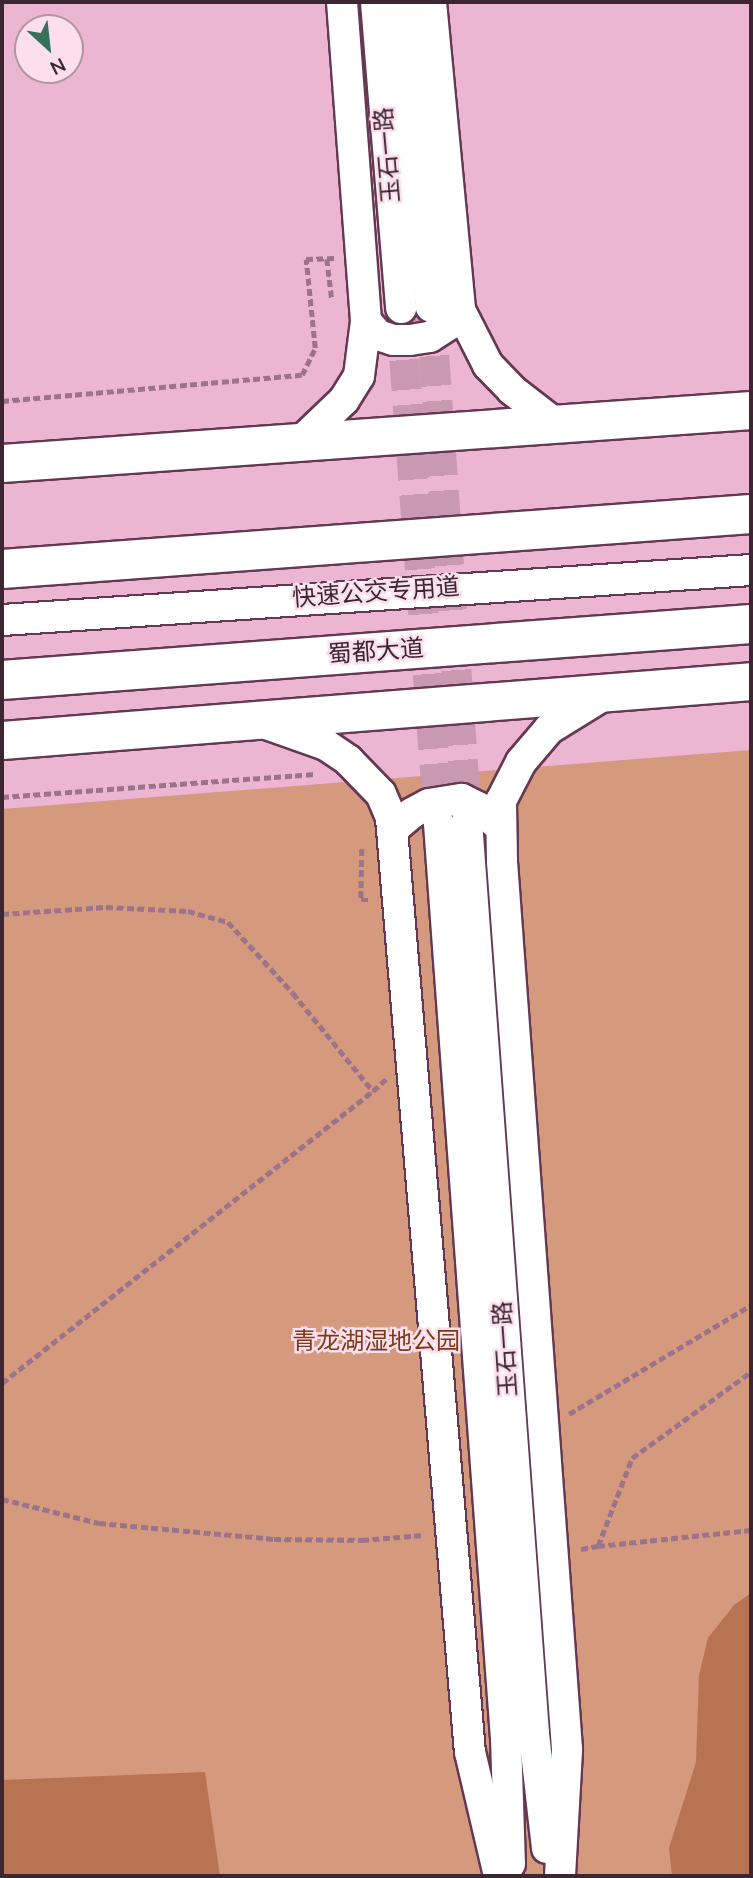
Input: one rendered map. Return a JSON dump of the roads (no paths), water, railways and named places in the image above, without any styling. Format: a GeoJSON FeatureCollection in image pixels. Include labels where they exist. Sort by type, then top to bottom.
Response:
{"type":"FeatureCollection","features":[{"type":"Feature","properties":{"kind":"highway"},"geometry":{"type":"LineString","coordinates":[[2,569],[751,514]]}},
{"type":"Feature","properties":{"kind":"highway","name":"蜀都大道"},"geometry":{"type":"LineString","coordinates":[[2,680],[751,624]]}},
{"type":"Feature","properties":{"kind":"main road"},"geometry":{"type":"LineString","coordinates":[[2,463],[751,410]]}},
{"type":"Feature","properties":{"kind":"main road"},"geometry":{"type":"LineString","coordinates":[[2,740],[261,722],[751,681]]}},
{"type":"Feature","properties":{"kind":"street"},"geometry":{"type":"LineString","coordinates":[[300,442],[344,400],[359,376],[366,321],[342,2]]}},
{"type":"Feature","properties":{"kind":"street","name":"玉石一路"},"geometry":{"type":"LineString","coordinates":[[376,2],[401,308]]}},
{"type":"Feature","properties":{"kind":"street"},"geometry":{"type":"LineString","coordinates":[[366,321],[378,335],[393,340],[430,337],[450,324],[445,308],[403,2]]}},
{"type":"Feature","properties":{"kind":"street"},"geometry":{"type":"LineString","coordinates":[[431,2],[445,308],[488,365],[512,390],[556,424]]}},
{"type":"Feature","properties":{"kind":"street","name":"快速公交专用道"},"geometry":{"type":"LineString","coordinates":[[2,620],[493,585],[751,570]]}},
{"type":"Feature","properties":{"kind":"street"},"geometry":{"type":"LineString","coordinates":[[560,1876],[567,1749],[501,801],[521,762],[549,729],[611,691]]}},
{"type":"Feature","properties":{"kind":"street"},"geometry":{"type":"LineString","coordinates":[[261,722],[326,745],[348,760],[381,794],[391,818],[470,1752],[499,1876]]}},
{"type":"Feature","properties":{"kind":"street"},"geometry":{"type":"LineString","coordinates":[[392,830],[412,813],[429,804],[462,799],[478,807],[501,828]]}},
{"type":"Feature","properties":{"kind":"street","name":"玉石一路"},"geometry":{"type":"LineString","coordinates":[[510,1876],[506,1738],[453,822],[534,1734],[551,1876]]}},
{"type":"Feature","properties":{"kind":"tunnel"},"geometry":{"type":"LineString","coordinates":[[431,311],[467,821]]}},
{"type":"Feature","properties":{"kind":"tunnel"},"geometry":{"type":"LineString","coordinates":[[401,315],[439,824]]}},
{"type":"Feature","properties":{"kind":"park label","name":"青龙湖湿地公园"},"geometry":{"type":"Point","coordinates":[376,1342]}}]}
